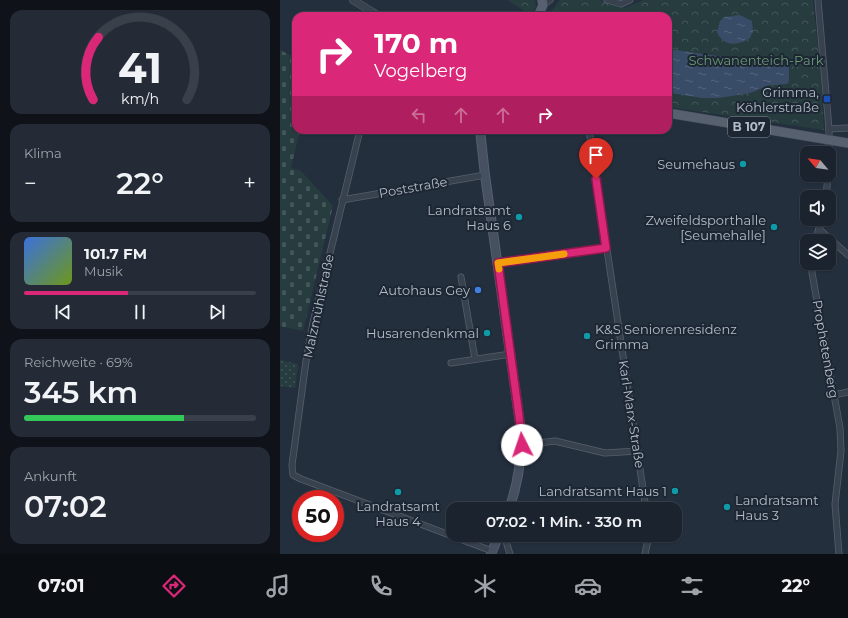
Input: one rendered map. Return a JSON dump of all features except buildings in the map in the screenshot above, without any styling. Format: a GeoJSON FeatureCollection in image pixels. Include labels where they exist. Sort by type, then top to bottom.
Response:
{"type":"FeatureCollection","features":[{"type":"Feature","properties":{"kind":"main road"},"geometry":{"type":"LineString","coordinates":[[540,12],[545,2]]}},
{"type":"Feature","properties":{"kind":"main road","name":"B 107"},"geometry":{"type":"LineString","coordinates":[[672,114],[848,143]]}},
{"type":"Feature","properties":{"kind":"main road"},"geometry":{"type":"LineString","coordinates":[[480,134],[522,445],[517,480],[511,502]]}},
{"type":"Feature","properties":{"kind":"main road"},"geometry":{"type":"LineString","coordinates":[[492,552],[496,542]]}},
{"type":"Feature","properties":{"kind":"street"},"geometry":{"type":"LineString","coordinates":[[353,0],[372,12]]}},
{"type":"Feature","properties":{"kind":"street"},"geometry":{"type":"LineString","coordinates":[[607,0],[621,4],[630,0]]}},
{"type":"Feature","properties":{"kind":"street"},"geometry":{"type":"LineString","coordinates":[[818,0],[830,146]]}},
{"type":"Feature","properties":{"kind":"street"},"geometry":{"type":"LineString","coordinates":[[829,129],[848,128]]}},
{"type":"Feature","properties":{"kind":"street","name":"Malzmühlstraße"},"geometry":{"type":"LineString","coordinates":[[359,134],[313,323],[306,361],[292,472],[293,475],[301,479],[492,552]]}},
{"type":"Feature","properties":{"kind":"street","name":"Karl-Marx-Straße"},"geometry":{"type":"LineString","coordinates":[[590,134],[645,502]]}},
{"type":"Feature","properties":{"kind":"street","name":"Poststraße"},"geometry":{"type":"LineString","coordinates":[[342,200],[485,175]]}},
{"type":"Feature","properties":{"kind":"street"},"geometry":{"type":"LineString","coordinates":[[817,234],[819,228],[848,255]]}},
{"type":"Feature","properties":{"kind":"street"},"geometry":{"type":"LineString","coordinates":[[498,263],[606,248]]}},
{"type":"Feature","properties":{"kind":"street","name":"Prophetenberg"},"geometry":{"type":"LineString","coordinates":[[812,270],[840,428],[841,451],[835,504],[839,554]]}},
{"type":"Feature","properties":{"kind":"street"},"geometry":{"type":"LineString","coordinates":[[461,277],[475,360]]}},
{"type":"Feature","properties":{"kind":"street"},"geometry":{"type":"LineString","coordinates":[[451,363],[511,354]]}},
{"type":"Feature","properties":{"kind":"street"},"geometry":{"type":"LineString","coordinates":[[834,395],[848,392]]}},
{"type":"Feature","properties":{"kind":"street"},"geometry":{"type":"LineString","coordinates":[[522,445],[555,441],[605,453],[638,451]]}},
{"type":"Feature","properties":{"kind":"street"},"geometry":{"type":"LineString","coordinates":[[506,542],[510,554]]}},
{"type":"Feature","properties":{"kind":"street"},"geometry":{"type":"LineString","coordinates":[[645,554],[648,542]]}},
{"type":"Feature","properties":{"kind":"green space"},"geometry":{"type":"Polygon","coordinates":[[[507,0],[535,0],[536,7],[533,12],[526,12],[507,0]]]}},
{"type":"Feature","properties":{"kind":"green space","name":"Schwanenteich-Park"},"geometry":{"type":"Polygon","coordinates":[[[560,0],[599,0],[625,8],[643,0],[813,0],[820,66],[824,130],[672,108],[672,12],[551,12],[560,0]]]}},
{"type":"Feature","properties":{"kind":"green space"},"geometry":{"type":"Polygon","coordinates":[[[280,50],[292,56],[292,134],[299,134],[291,168],[301,171],[333,206],[303,331],[280,326],[280,50]]]}},
{"type":"Feature","properties":{"kind":"green space"},"geometry":{"type":"Polygon","coordinates":[[[280,360],[298,364],[295,388],[280,386],[280,360]]]}},
{"type":"Feature","properties":{"kind":"water"},"geometry":{"type":"Polygon","coordinates":[[[740,15],[752,21],[753,31],[750,38],[741,43],[727,43],[717,32],[720,21],[724,17],[740,15]]]}},
{"type":"Feature","properties":{"kind":"water"},"geometry":{"type":"Polygon","coordinates":[[[672,50],[789,66],[789,81],[787,84],[770,85],[750,93],[719,98],[702,98],[672,93],[672,50]]]}},
{"type":"Feature","properties":{"kind":"slow traffic"},"geometry":{"type":"LineString","coordinates":[[499,269],[498,263],[564,254]]}},
{"type":"Feature","properties":{"kind":"place","name":"Grimma, Köhlerstraße"},"geometry":{"type":"Point","coordinates":[827,99]}},
{"type":"Feature","properties":{"kind":"place","name":"Seumehaus"},"geometry":{"type":"Point","coordinates":[743,164]}},
{"type":"Feature","properties":{"kind":"place","name":"Landratsamt Haus 6"},"geometry":{"type":"Point","coordinates":[519,217]}},
{"type":"Feature","properties":{"kind":"place","name":"Zweifeldsporthalle [Seumehalle]"},"geometry":{"type":"Point","coordinates":[774,227]}},
{"type":"Feature","properties":{"kind":"place","name":"Autohaus Gey"},"geometry":{"type":"Point","coordinates":[478,290]}},
{"type":"Feature","properties":{"kind":"place","name":"Husarendenkmal"},"geometry":{"type":"Point","coordinates":[487,333]}},
{"type":"Feature","properties":{"kind":"place","name":"K&S Seniorenresidenz Grimma"},"geometry":{"type":"Point","coordinates":[587,336]}},
{"type":"Feature","properties":{"kind":"place","name":"Landratsamt Haus 1"},"geometry":{"type":"Point","coordinates":[675,491]}},
{"type":"Feature","properties":{"kind":"place","name":"Landratsamt Haus 4"},"geometry":{"type":"Point","coordinates":[398,492]}},
{"type":"Feature","properties":{"kind":"place","name":"Landratsamt Haus 3"},"geometry":{"type":"Point","coordinates":[727,507]}},
{"type":"Feature","properties":{"kind":"route"},"geometry":{"type":"LineString","coordinates":[[522,445],[498,263],[606,248],[596,179]]}}]}
